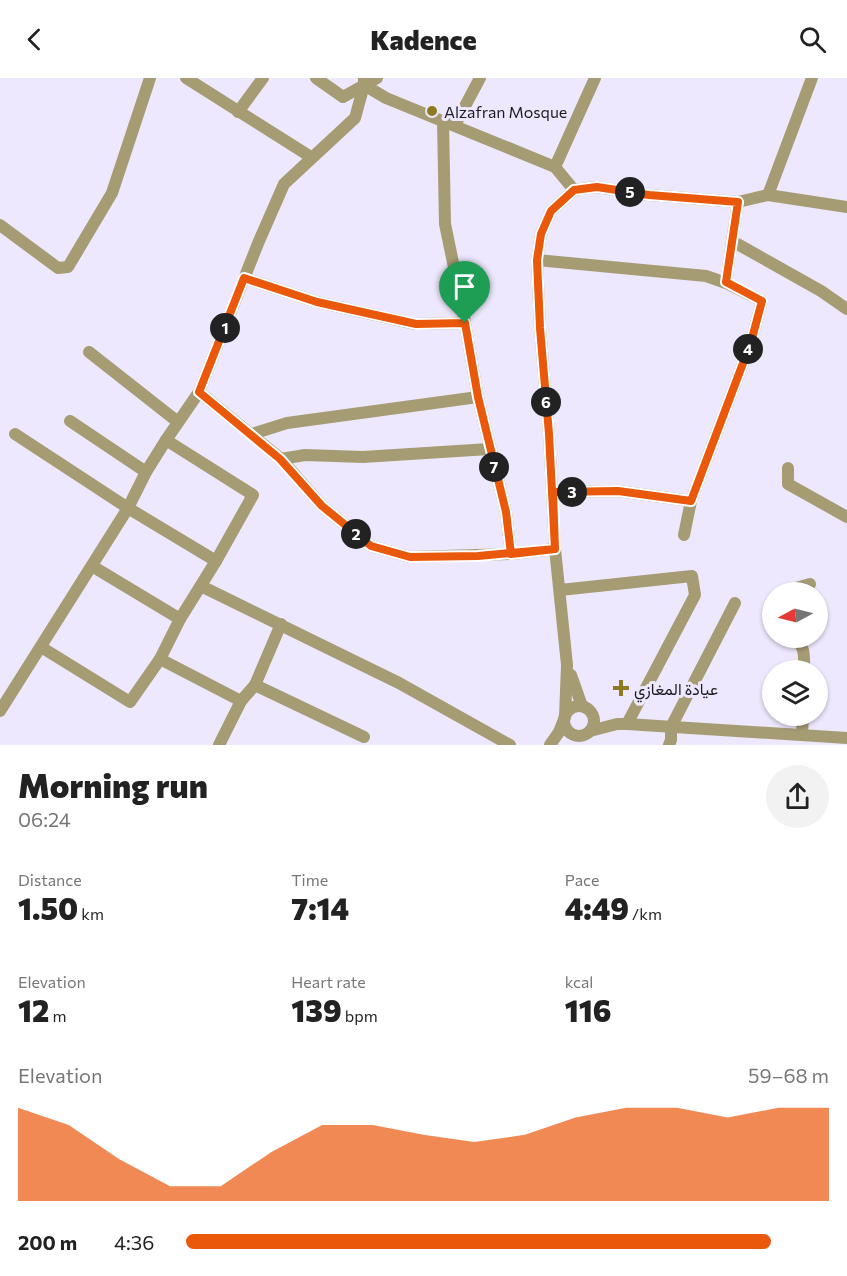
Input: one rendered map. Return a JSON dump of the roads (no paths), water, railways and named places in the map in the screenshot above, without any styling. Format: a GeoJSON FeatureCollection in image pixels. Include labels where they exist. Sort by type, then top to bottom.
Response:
{"type":"FeatureCollection","features":[{"type":"Feature","properties":{"kind":"street"},"geometry":{"type":"LineString","coordinates":[[0,225],[58,268],[68,267],[112,193],[150,78]]}},
{"type":"Feature","properties":{"kind":"street"},"geometry":{"type":"LineString","coordinates":[[186,78],[312,158]]}},
{"type":"Feature","properties":{"kind":"street"},"geometry":{"type":"LineString","coordinates":[[238,112],[263,78]]}},
{"type":"Feature","properties":{"kind":"street"},"geometry":{"type":"LineString","coordinates":[[316,78],[343,97],[364,82],[377,78]]}},
{"type":"Feature","properties":{"kind":"street"},"geometry":{"type":"LineString","coordinates":[[480,78],[449,123],[445,224],[489,449],[506,512],[511,554]]}},
{"type":"Feature","properties":{"kind":"street"},"geometry":{"type":"LineString","coordinates":[[555,167],[596,78]]}},
{"type":"Feature","properties":{"kind":"street"},"geometry":{"type":"LineString","coordinates":[[768,195],[812,78]]}},
{"type":"Feature","properties":{"kind":"street"},"geometry":{"type":"LineString","coordinates":[[364,82],[386,98],[555,167],[574,190]]}},
{"type":"Feature","properties":{"kind":"street"},"geometry":{"type":"LineString","coordinates":[[0,711],[128,508],[146,472],[199,392],[284,184],[355,118],[364,82]]}},
{"type":"Feature","properties":{"kind":"street"},"geometry":{"type":"LineString","coordinates":[[560,590],[692,576],[695,595],[622,724],[575,736],[568,732],[565,725],[567,665],[555,549],[537,260],[541,234],[551,211],[574,190],[597,187],[649,195],[738,202],[768,195],[847,207]]}},
{"type":"Feature","properties":{"kind":"street"},"geometry":{"type":"LineString","coordinates":[[726,282],[738,202]]}},
{"type":"Feature","properties":{"kind":"street"},"geometry":{"type":"LineString","coordinates":[[732,241],[821,291],[847,309]]}},
{"type":"Feature","properties":{"kind":"street"},"geometry":{"type":"LineString","coordinates":[[537,260],[706,276],[726,282],[762,301],[747,352],[691,501],[684,535]]}},
{"type":"Feature","properties":{"kind":"street"},"geometry":{"type":"LineString","coordinates":[[244,278],[317,302],[416,324],[465,323]]}},
{"type":"Feature","properties":{"kind":"street"},"geometry":{"type":"LineString","coordinates":[[89,352],[178,422]]}},
{"type":"Feature","properties":{"kind":"street"},"geometry":{"type":"LineString","coordinates":[[199,392],[280,459],[322,506],[371,546],[410,557],[511,554],[555,549]]}},
{"type":"Feature","properties":{"kind":"street"},"geometry":{"type":"LineString","coordinates":[[252,434],[287,423],[478,397]]}},
{"type":"Feature","properties":{"kind":"street"},"geometry":{"type":"LineString","coordinates":[[70,421],[146,472]]}},
{"type":"Feature","properties":{"kind":"street"},"geometry":{"type":"LineString","coordinates":[[15,434],[128,508],[216,561]]}},
{"type":"Feature","properties":{"kind":"street"},"geometry":{"type":"LineString","coordinates":[[41,647],[130,702],[160,659],[180,619],[253,495],[166,440]]}},
{"type":"Feature","properties":{"kind":"street"},"geometry":{"type":"LineString","coordinates":[[280,459],[305,455],[363,457],[489,449]]}},
{"type":"Feature","properties":{"kind":"street"},"geometry":{"type":"LineString","coordinates":[[788,468],[788,484],[847,517]]}},
{"type":"Feature","properties":{"kind":"street"},"geometry":{"type":"LineString","coordinates":[[553,492],[618,491],[691,501]]}},
{"type":"Feature","properties":{"kind":"street"},"geometry":{"type":"LineString","coordinates":[[92,566],[180,619]]}},
{"type":"Feature","properties":{"kind":"street"},"geometry":{"type":"LineString","coordinates":[[201,586],[399,683],[510,745]]}},
{"type":"Feature","properties":{"kind":"street"},"geometry":{"type":"LineString","coordinates":[[669,745],[672,727],[735,603]]}},
{"type":"Feature","properties":{"kind":"street"},"geometry":{"type":"LineString","coordinates":[[219,745],[241,701],[255,685],[281,624]]}},
{"type":"Feature","properties":{"kind":"street"},"geometry":{"type":"LineString","coordinates":[[160,659],[241,701]]}},
{"type":"Feature","properties":{"kind":"street"},"geometry":{"type":"LineString","coordinates":[[567,665],[594,721],[586,734],[569,745]]}},
{"type":"Feature","properties":{"kind":"street"},"geometry":{"type":"LineString","coordinates":[[255,685],[364,737]]}},
{"type":"Feature","properties":{"kind":"street"},"geometry":{"type":"LineString","coordinates":[[549,745],[559,732],[569,710],[587,710],[622,724],[847,738]]}},
{"type":"Feature","properties":{"kind":"street"},"geometry":{"type":"LineString","coordinates":[[802,726],[802,735]]}},
{"type":"Feature","properties":{"kind":"street"},"geometry":{"type":"LineString","coordinates":[[748,745],[754,733]]}},
{"type":"Feature","properties":{"kind":"place","name":"Alzafran Mosque"},"geometry":{"type":"Point","coordinates":[432,111]}},
{"type":"Feature","properties":{"kind":"place","name":"عيادة المغازي"},"geometry":{"type":"Point","coordinates":[621,688]}}]}
